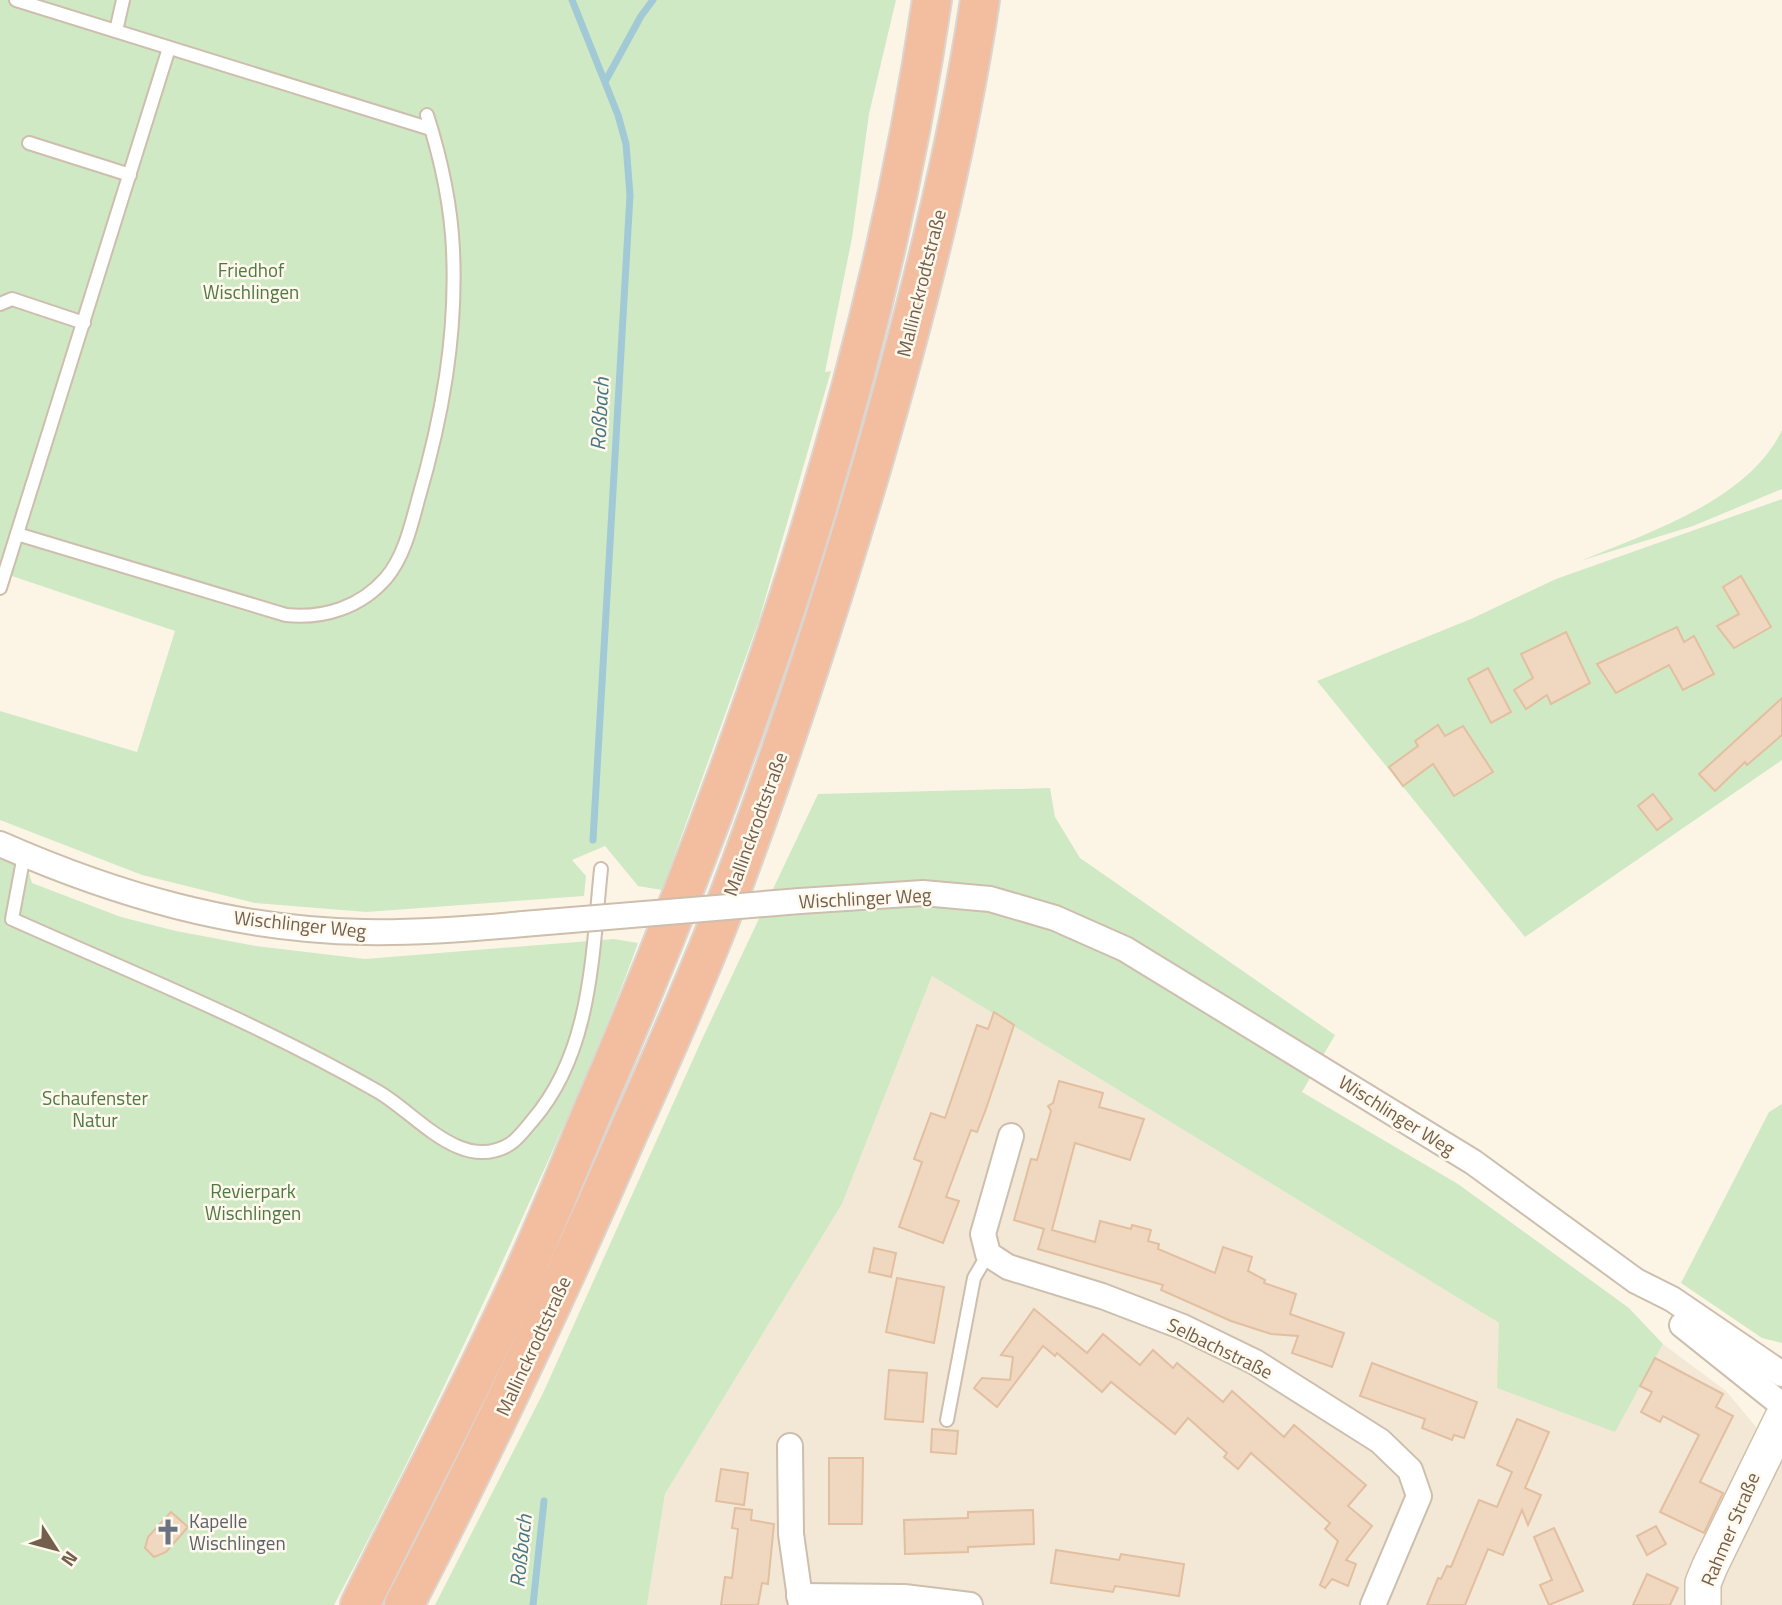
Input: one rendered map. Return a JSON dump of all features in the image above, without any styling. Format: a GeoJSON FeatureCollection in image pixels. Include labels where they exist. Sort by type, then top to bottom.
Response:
{"type":"FeatureCollection","features":[{"type":"Feature","properties":{"kind":"highway","name":"Mallinckrodtstraße"},"geometry":{"type":"LineString","coordinates":[[360,1605],[510,1305],[638,1008],[706,838],[799,564],[845,406],[890,222],[922,71],[932,0]]}},
{"type":"Feature","properties":{"kind":"highway","name":"Mallinckrodtstraße"},"geometry":{"type":"LineString","coordinates":[[404,1605],[476,1466],[558,1293],[692,989],[745,853],[814,656],[910,334],[964,105],[980,0]]}},
{"type":"Feature","properties":{"kind":"main road","name":"Rahmer Straße"},"geometry":{"type":"LineString","coordinates":[[1702,1604],[1703,1583],[1710,1566],[1782,1419]]}},
{"type":"Feature","properties":{"kind":"main road","name":"Rahmer Straße"},"geometry":{"type":"LineString","coordinates":[[1702,1604],[1757,1515],[1782,1465]]}},
{"type":"Feature","properties":{"kind":"street","name":"Wischlinger Weg"},"geometry":{"type":"LineString","coordinates":[[0,844],[139,897],[267,924],[362,932],[523,924],[878,894],[957,895],[1025,907],[1113,944],[1320,1066],[1473,1162],[1636,1281],[1672,1299],[1782,1374]]}},
{"type":"Feature","properties":{"kind":"street"},"geometry":{"type":"LineString","coordinates":[[988,1254],[983,1234],[1011,1136]]}},
{"type":"Feature","properties":{"kind":"street","name":"Selbachstraße"},"geometry":{"type":"LineString","coordinates":[[988,1254],[1008,1267],[1102,1296],[1184,1327],[1255,1362],[1380,1441],[1410,1470],[1419,1496],[1373,1605]]}},
{"type":"Feature","properties":{"kind":"street","name":"Wischlinger Weg"},"geometry":{"type":"LineString","coordinates":[[1636,1281],[1664,1310],[1782,1405]]}},
{"type":"Feature","properties":{"kind":"street"},"geometry":{"type":"LineString","coordinates":[[790,1446],[791,1534],[800,1601],[904,1597],[970,1605]]}},
{"type":"Feature","properties":{"kind":"lane"},"geometry":{"type":"LineString","coordinates":[[16,0],[431,129]]}},
{"type":"Feature","properties":{"kind":"lane"},"geometry":{"type":"LineString","coordinates":[[116,31],[123,0]]}},
{"type":"Feature","properties":{"kind":"lane"},"geometry":{"type":"LineString","coordinates":[[0,588],[169,48]]}},
{"type":"Feature","properties":{"kind":"lane"},"geometry":{"type":"LineString","coordinates":[[17,534],[286,615],[316,616],[350,606],[378,587],[396,564],[412,521],[427,469],[452,345],[453,247],[444,178],[427,115]]}},
{"type":"Feature","properties":{"kind":"lane"},"geometry":{"type":"LineString","coordinates":[[29,143],[130,175]]}},
{"type":"Feature","properties":{"kind":"lane"},"geometry":{"type":"LineString","coordinates":[[0,304],[12,299],[84,323]]}},
{"type":"Feature","properties":{"kind":"lane"},"geometry":{"type":"LineString","coordinates":[[24,855],[12,919],[290,1043],[385,1096],[462,1151],[485,1153],[511,1144],[544,1107],[583,1021],[601,869]]}},
{"type":"Feature","properties":{"kind":"lane"},"geometry":{"type":"LineString","coordinates":[[947,1420],[974,1278],[988,1254]]}},
{"type":"Feature","properties":{"kind":"shaded area"},"geometry":{"type":"Polygon","coordinates":[[[932,976],[1499,1323],[1655,1358],[1663,1344],[1726,1391],[1782,1458],[1782,1605],[647,1605],[665,1494],[842,1204],[932,976]]]}},
{"type":"Feature","properties":{"kind":"green space","name":"Friedhof Wischlingen"},"geometry":{"type":"Polygon","coordinates":[[[0,0],[896,0],[869,114],[852,238],[825,372],[831,371],[759,620],[662,890],[638,886],[605,846],[572,860],[586,876],[584,896],[366,912],[255,903],[142,875],[0,820],[0,711],[137,752],[175,631],[0,572],[0,0]]]}},
{"type":"Feature","properties":{"kind":"green space"},"geometry":{"type":"Polygon","coordinates":[[[1782,430],[1782,489],[1693,526],[1580,561],[1665,526],[1722,495],[1767,455],[1782,430]]]}},
{"type":"Feature","properties":{"kind":"green space"},"geometry":{"type":"Polygon","coordinates":[[[1782,499],[1782,760],[1525,937],[1317,681],[1471,619],[1556,579],[1782,499]]]}},
{"type":"Feature","properties":{"kind":"green space"},"geometry":{"type":"Polygon","coordinates":[[[1050,788],[1055,817],[1080,858],[1335,1035],[1302,1092],[1458,1184],[1629,1308],[1663,1344],[1615,1432],[1497,1388],[1499,1323],[932,976],[842,1204],[665,1494],[647,1605],[435,1605],[544,1391],[703,1037],[818,794],[1050,788]]]}},
{"type":"Feature","properties":{"kind":"green space","name":"Revierpark Wischlingen"},"geometry":{"type":"Polygon","coordinates":[[[0,844],[24,855],[32,883],[121,917],[176,931],[256,946],[365,959],[614,939],[638,943],[586,1074],[506,1254],[410,1456],[334,1605],[0,1605],[0,844]]]}},
{"type":"Feature","properties":{"kind":"green space"},"geometry":{"type":"Polygon","coordinates":[[[1782,1104],[1782,1343],[1762,1338],[1681,1283],[1769,1112],[1782,1104]]]}},
{"type":"Feature","properties":{"kind":"building"},"geometry":{"type":"Polygon","coordinates":[[[1741,576],[1771,627],[1734,648],[1717,626],[1739,614],[1723,587],[1741,576]]]}},
{"type":"Feature","properties":{"kind":"building"},"geometry":{"type":"Polygon","coordinates":[[[1677,627],[1684,642],[1694,636],[1714,674],[1683,690],[1669,665],[1616,693],[1597,664],[1677,627]]]}},
{"type":"Feature","properties":{"kind":"building"},"geometry":{"type":"Polygon","coordinates":[[[1566,632],[1590,683],[1551,704],[1547,695],[1526,709],[1514,690],[1533,678],[1521,654],[1566,632]]]}},
{"type":"Feature","properties":{"kind":"building"},"geometry":{"type":"Polygon","coordinates":[[[1488,668],[1511,712],[1491,723],[1468,679],[1488,668]]]}},
{"type":"Feature","properties":{"kind":"building"},"geometry":{"type":"Polygon","coordinates":[[[1782,698],[1782,735],[1747,765],[1745,762],[1715,791],[1699,774],[1782,698]]]}},
{"type":"Feature","properties":{"kind":"building"},"geometry":{"type":"Polygon","coordinates":[[[1438,725],[1445,736],[1463,726],[1493,772],[1454,796],[1433,764],[1403,786],[1389,767],[1418,746],[1415,741],[1438,725]]]}},
{"type":"Feature","properties":{"kind":"building"},"geometry":{"type":"Polygon","coordinates":[[[1653,794],[1672,819],[1657,830],[1638,806],[1653,794]]]}},
{"type":"Feature","properties":{"kind":"building"},"geometry":{"type":"Polygon","coordinates":[[[994,1012],[1014,1025],[977,1132],[971,1130],[946,1197],[959,1201],[943,1243],[899,1227],[922,1162],[914,1159],[931,1113],[945,1118],[977,1025],[988,1029],[994,1012]]]}},
{"type":"Feature","properties":{"kind":"building"},"geometry":{"type":"Polygon","coordinates":[[[1059,1081],[1103,1093],[1099,1107],[1144,1119],[1130,1160],[1075,1143],[1052,1230],[1095,1242],[1100,1221],[1131,1229],[1132,1225],[1151,1230],[1148,1241],[1159,1244],[1158,1249],[1215,1273],[1223,1247],[1252,1257],[1248,1271],[1265,1280],[1264,1283],[1296,1294],[1290,1314],[1344,1333],[1332,1367],[1292,1353],[1298,1336],[1271,1334],[1231,1321],[1161,1290],[1163,1285],[1038,1249],[1044,1229],[1014,1220],[1031,1159],[1037,1160],[1051,1111],[1048,1106],[1053,1103],[1059,1081]]]}},
{"type":"Feature","properties":{"kind":"building"},"geometry":{"type":"Polygon","coordinates":[[[874,1248],[896,1253],[891,1277],[869,1272],[874,1248]]]}},
{"type":"Feature","properties":{"kind":"building"},"geometry":{"type":"Polygon","coordinates":[[[897,1278],[944,1287],[934,1343],[886,1332],[897,1278]]]}},
{"type":"Feature","properties":{"kind":"building"},"geometry":{"type":"Polygon","coordinates":[[[1034,1309],[1087,1353],[1103,1334],[1140,1365],[1153,1350],[1173,1368],[1177,1363],[1223,1402],[1232,1391],[1284,1437],[1294,1425],[1366,1485],[1348,1506],[1372,1526],[1346,1560],[1356,1564],[1348,1586],[1332,1579],[1325,1588],[1320,1585],[1338,1541],[1325,1529],[1330,1523],[1251,1453],[1238,1469],[1224,1457],[1227,1453],[1188,1418],[1175,1434],[1111,1382],[1102,1392],[1057,1353],[1055,1356],[1043,1346],[997,1407],[974,1388],[982,1378],[1010,1380],[1013,1357],[1001,1355],[1034,1309]]]}},
{"type":"Feature","properties":{"kind":"building"},"geometry":{"type":"Polygon","coordinates":[[[1655,1358],[1723,1394],[1716,1407],[1733,1416],[1700,1482],[1723,1493],[1704,1533],[1660,1512],[1699,1435],[1663,1416],[1660,1422],[1641,1412],[1652,1392],[1640,1386],[1655,1358]]]}},
{"type":"Feature","properties":{"kind":"building"},"geometry":{"type":"Polygon","coordinates":[[[1372,1363],[1477,1402],[1464,1438],[1454,1435],[1452,1440],[1422,1428],[1425,1419],[1360,1396],[1372,1363]]]}},
{"type":"Feature","properties":{"kind":"building"},"geometry":{"type":"Polygon","coordinates":[[[889,1370],[927,1373],[923,1422],[885,1419],[889,1370]]]}},
{"type":"Feature","properties":{"kind":"building"},"geometry":{"type":"Polygon","coordinates":[[[1517,1419],[1549,1432],[1525,1488],[1541,1495],[1528,1525],[1522,1510],[1503,1555],[1488,1549],[1465,1605],[1427,1605],[1438,1578],[1441,1579],[1447,1566],[1451,1567],[1479,1500],[1497,1507],[1512,1472],[1497,1465],[1517,1419]]]}},
{"type":"Feature","properties":{"kind":"building"},"geometry":{"type":"Polygon","coordinates":[[[932,1429],[958,1431],[956,1454],[931,1452],[932,1429]]]}},
{"type":"Feature","properties":{"kind":"building"},"geometry":{"type":"Polygon","coordinates":[[[829,1458],[863,1458],[862,1524],[829,1524],[829,1458]]]}},
{"type":"Feature","properties":{"kind":"building"},"geometry":{"type":"Polygon","coordinates":[[[721,1469],[748,1473],[744,1505],[716,1501],[721,1469]]]}},
{"type":"Feature","properties":{"kind":"building"},"geometry":{"type":"Polygon","coordinates":[[[735,1508],[752,1510],[751,1520],[774,1524],[768,1584],[762,1583],[758,1605],[721,1605],[725,1577],[732,1578],[738,1529],[732,1528],[735,1508]]]}},
{"type":"Feature","properties":{"kind":"building"},"geometry":{"type":"Polygon","coordinates":[[[1033,1510],[1034,1544],[968,1547],[968,1552],[905,1554],[904,1520],[968,1518],[968,1512],[1033,1510]]]}},
{"type":"Feature","properties":{"kind":"building","name":"Kapelle Wischlingen"},"geometry":{"type":"Polygon","coordinates":[[[171,1512],[188,1527],[166,1552],[154,1557],[145,1548],[148,1537],[171,1512]]]}},
{"type":"Feature","properties":{"kind":"building"},"geometry":{"type":"Polygon","coordinates":[[[1656,1526],[1666,1544],[1647,1555],[1637,1536],[1656,1526]]]}},
{"type":"Feature","properties":{"kind":"building"},"geometry":{"type":"Polygon","coordinates":[[[1554,1528],[1583,1591],[1549,1605],[1540,1585],[1552,1580],[1534,1537],[1554,1528]]]}},
{"type":"Feature","properties":{"kind":"building"},"geometry":{"type":"Polygon","coordinates":[[[1056,1550],[1119,1560],[1121,1554],[1184,1564],[1179,1596],[1115,1586],[1113,1592],[1051,1583],[1056,1550]]]}},
{"type":"Feature","properties":{"kind":"building"},"geometry":{"type":"Polygon","coordinates":[[[1647,1574],[1678,1588],[1670,1605],[1633,1605],[1647,1574]]]}},
{"type":"Feature","properties":{"kind":"waterway","name":"Roßbach"},"geometry":{"type":"LineString","coordinates":[[572,0],[618,115],[626,144],[630,195],[593,840]]}},
{"type":"Feature","properties":{"kind":"waterway"},"geometry":{"type":"LineString","coordinates":[[606,80],[641,16],[653,0]]}},
{"type":"Feature","properties":{"kind":"waterway","name":"Roßbach"},"geometry":{"type":"LineString","coordinates":[[533,1605],[544,1501]]}},
{"type":"Feature","properties":{"kind":"place","name":"Kapelle Wischlingen"},"geometry":{"type":"Point","coordinates":[168,1532]}},
{"type":"Feature","properties":{"kind":"park label","name":"Schaufenster Natur"},"geometry":{"type":"Point","coordinates":[95,1109]}}]}
